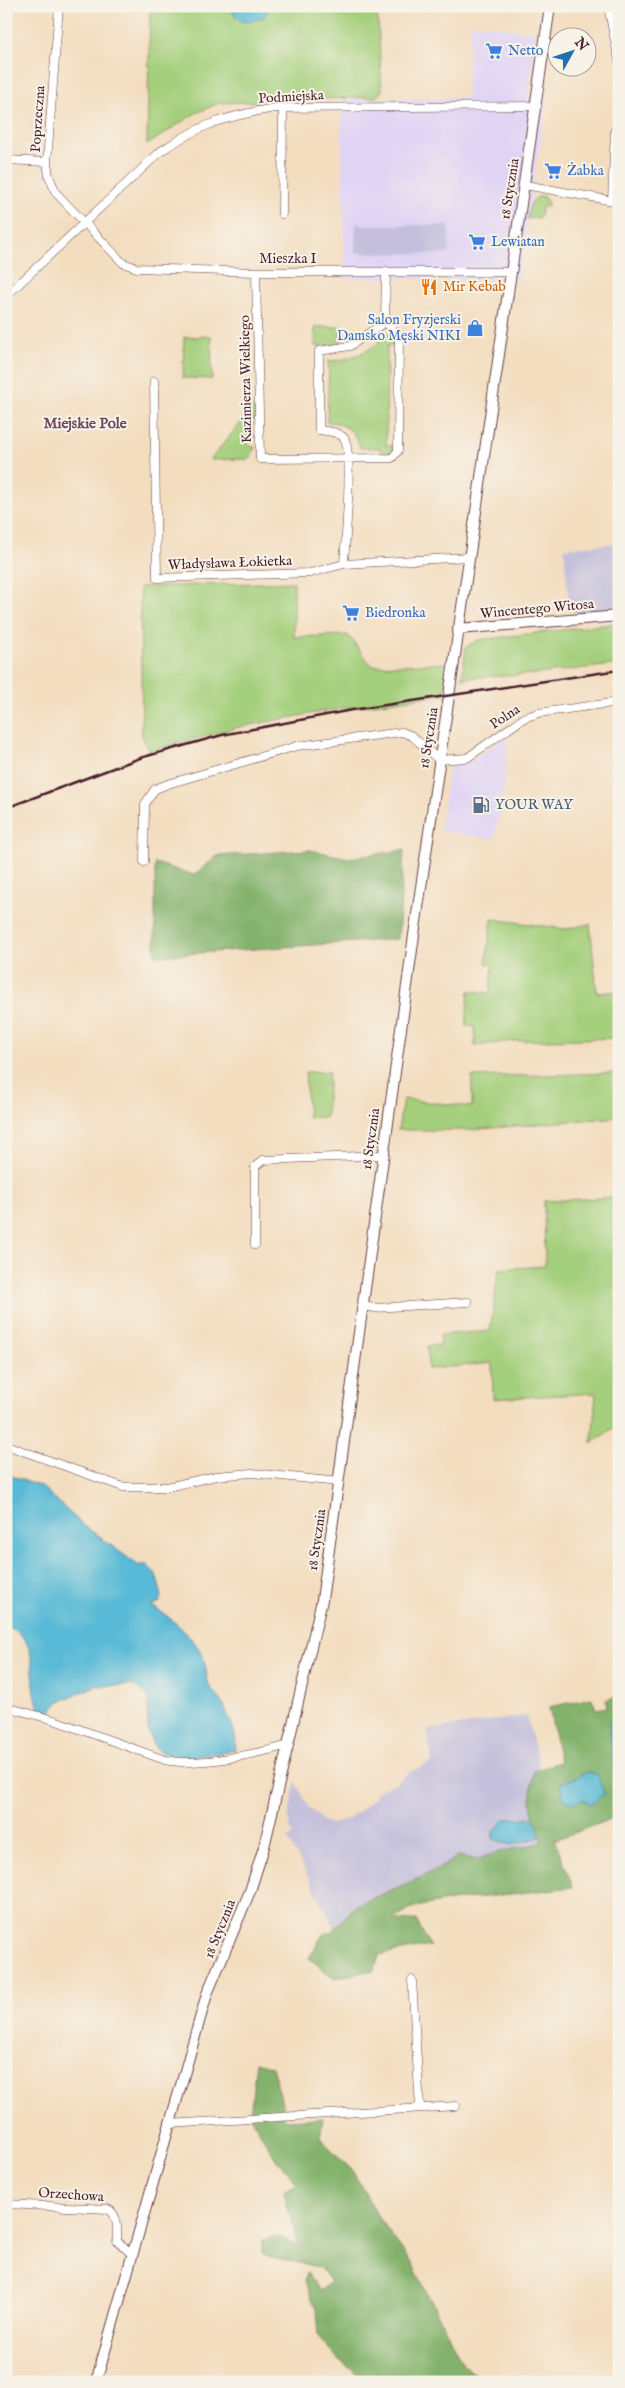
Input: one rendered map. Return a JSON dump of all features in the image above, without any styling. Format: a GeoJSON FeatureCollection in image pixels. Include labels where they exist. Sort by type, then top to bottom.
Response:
{"type":"FeatureCollection","features":[{"type":"Feature","properties":{"kind":"street","name":"Poprzeczna"},"geometry":{"type":"LineString","coordinates":[[59,6],[47,162],[49,176],[56,193],[83,223]]}},
{"type":"Feature","properties":{"kind":"street","name":"18 Stycznia"},"geometry":{"type":"LineString","coordinates":[[96,2382],[207,1994],[250,1891],[264,1847],[322,1600],[439,760],[537,106],[550,6]]}},
{"type":"Feature","properties":{"kind":"street"},"geometry":{"type":"LineString","coordinates":[[608,6],[619,61]]}},
{"type":"Feature","properties":{"kind":"street","name":"Podmiejska"},"geometry":{"type":"LineString","coordinates":[[6,296],[161,151],[186,134],[207,124],[235,115],[283,108],[537,106]]}},
{"type":"Feature","properties":{"kind":"street"},"geometry":{"type":"LineString","coordinates":[[282,214],[283,108]]}},
{"type":"Feature","properties":{"kind":"street"},"geometry":{"type":"LineString","coordinates":[[525,184],[616,201],[615,130],[619,124]]}},
{"type":"Feature","properties":{"kind":"street"},"geometry":{"type":"LineString","coordinates":[[6,160],[47,162]]}},
{"type":"Feature","properties":{"kind":"street","name":"Mieszka I"},"geometry":{"type":"LineString","coordinates":[[83,223],[117,259],[129,267],[256,272],[511,272]]}},
{"type":"Feature","properties":{"kind":"street"},"geometry":{"type":"LineString","coordinates":[[347,458],[392,458],[398,451],[399,336],[385,322],[386,271]]}},
{"type":"Feature","properties":{"kind":"street","name":"Kazimierza Wielkiego"},"geometry":{"type":"LineString","coordinates":[[256,272],[260,459],[347,458]]}},
{"type":"Feature","properties":{"kind":"street"},"geometry":{"type":"LineString","coordinates":[[344,564],[347,444],[343,438],[328,431],[319,430],[319,351],[350,346],[385,322]]}},
{"type":"Feature","properties":{"kind":"street","name":"Władysława Łokietka"},"geometry":{"type":"LineString","coordinates":[[154,381],[157,578],[310,573],[344,564],[469,557]]}},
{"type":"Feature","properties":{"kind":"street","name":"Wincentego Witosa"},"geometry":{"type":"LineString","coordinates":[[458,630],[619,616]]}},
{"type":"Feature","properties":{"kind":"street","name":"Polna"},"geometry":{"type":"LineString","coordinates":[[439,760],[467,758],[524,718],[538,712],[619,702]]}},
{"type":"Feature","properties":{"kind":"street"},"geometry":{"type":"LineString","coordinates":[[144,862],[145,804],[155,789],[168,784],[297,746],[402,732],[412,736],[439,760]]}},
{"type":"Feature","properties":{"kind":"street"},"geometry":{"type":"LineString","coordinates":[[255,1245],[255,1167],[263,1160],[383,1155]]}},
{"type":"Feature","properties":{"kind":"street"},"geometry":{"type":"LineString","coordinates":[[362,1306],[375,1308],[468,1302]]}},
{"type":"Feature","properties":{"kind":"street"},"geometry":{"type":"LineString","coordinates":[[6,1445],[122,1487],[167,1487],[216,1476],[252,1473],[339,1482]]}},
{"type":"Feature","properties":{"kind":"street"},"geometry":{"type":"LineString","coordinates":[[6,1707],[54,1720],[178,1763],[197,1762],[289,1745]]}},
{"type":"Feature","properties":{"kind":"street"},"geometry":{"type":"LineString","coordinates":[[412,1980],[420,2108]]}},
{"type":"Feature","properties":{"kind":"street"},"geometry":{"type":"LineString","coordinates":[[169,2124],[456,2106]]}},
{"type":"Feature","properties":{"kind":"street","name":"Orzechowa"},"geometry":{"type":"LineString","coordinates":[[6,2204],[108,2209],[114,2214],[116,2220],[117,2241],[133,2255]]}},
{"type":"Feature","properties":{"kind":"shaded area"},"geometry":{"type":"Polygon","coordinates":[[[471,23],[536,32],[529,97],[547,100],[518,280],[345,278],[341,99],[466,98],[471,23]]]}},
{"type":"Feature","properties":{"kind":"shaded area"},"geometry":{"type":"Polygon","coordinates":[[[356,223],[365,225],[449,225],[449,254],[355,253],[356,223]]]}},
{"type":"Feature","properties":{"kind":"shaded area"},"geometry":{"type":"Polygon","coordinates":[[[619,543],[619,610],[576,614],[569,604],[564,548],[619,543]]]}},
{"type":"Feature","properties":{"kind":"shaded area"},"geometry":{"type":"Polygon","coordinates":[[[504,737],[507,740],[506,770],[501,808],[494,839],[440,831],[449,766],[465,764],[475,759],[504,737]]]}},
{"type":"Feature","properties":{"kind":"shaded area"},"geometry":{"type":"Polygon","coordinates":[[[527,1716],[540,1769],[534,1771],[539,1835],[542,1842],[519,1849],[490,1854],[477,1861],[459,1856],[428,1874],[355,1906],[335,1928],[288,1839],[293,1835],[288,1821],[295,1781],[309,1808],[323,1821],[333,1824],[349,1819],[376,1797],[375,1792],[396,1783],[409,1772],[432,1762],[427,1730],[527,1716]]]}},
{"type":"Feature","properties":{"kind":"green space"},"geometry":{"type":"Polygon","coordinates":[[[150,6],[232,6],[233,13],[270,6],[377,6],[382,91],[376,97],[219,103],[194,114],[147,145],[150,6]]]}},
{"type":"Feature","properties":{"kind":"green space"},"geometry":{"type":"Polygon","coordinates":[[[543,196],[548,203],[547,207],[542,207],[540,217],[527,219],[535,198],[543,196]]]}},
{"type":"Feature","properties":{"kind":"green space"},"geometry":{"type":"Polygon","coordinates":[[[315,327],[341,327],[341,345],[315,346],[315,327]]]}},
{"type":"Feature","properties":{"kind":"green space"},"geometry":{"type":"Polygon","coordinates":[[[380,332],[388,333],[392,338],[394,346],[387,346],[386,445],[393,446],[393,450],[387,455],[382,455],[380,448],[360,448],[352,432],[339,424],[327,422],[329,361],[349,358],[367,350],[379,343],[374,336],[380,332]]]}},
{"type":"Feature","properties":{"kind":"green space"},"geometry":{"type":"Polygon","coordinates":[[[211,336],[212,379],[183,378],[184,337],[211,336]]]}},
{"type":"Feature","properties":{"kind":"green space"},"geometry":{"type":"Polygon","coordinates":[[[253,408],[255,409],[255,420],[248,420],[248,446],[255,447],[250,459],[210,460],[253,408]]]}},
{"type":"Feature","properties":{"kind":"green space"},"geometry":{"type":"Polygon","coordinates":[[[294,582],[294,637],[348,635],[372,666],[450,663],[444,694],[326,711],[239,727],[150,751],[142,737],[140,587],[294,582]]]}},
{"type":"Feature","properties":{"kind":"green space"},"geometry":{"type":"Polygon","coordinates":[[[619,623],[619,664],[537,674],[462,678],[466,647],[478,640],[619,623]]]}},
{"type":"Feature","properties":{"kind":"green space"},"geometry":{"type":"Polygon","coordinates":[[[310,850],[349,858],[404,850],[398,939],[155,956],[155,863],[194,875],[217,856],[310,850]]]}},
{"type":"Feature","properties":{"kind":"green space"},"geometry":{"type":"Polygon","coordinates":[[[492,919],[566,929],[590,924],[597,993],[619,991],[619,1117],[470,1130],[398,1130],[403,1099],[472,1107],[472,1077],[615,1073],[615,1038],[513,1041],[475,1046],[475,1027],[466,1026],[469,991],[490,993],[493,965],[486,963],[492,919]]]}},
{"type":"Feature","properties":{"kind":"green space"},"geometry":{"type":"Polygon","coordinates":[[[305,1072],[329,1072],[326,1117],[308,1118],[305,1072]]]}},
{"type":"Feature","properties":{"kind":"green space"},"geometry":{"type":"Polygon","coordinates":[[[619,1197],[619,1424],[592,1443],[596,1393],[493,1399],[492,1363],[428,1369],[427,1346],[441,1345],[440,1335],[490,1331],[499,1269],[545,1266],[544,1201],[619,1197]]]}},
{"type":"Feature","properties":{"kind":"green space"},"geometry":{"type":"Polygon","coordinates":[[[619,1696],[619,1722],[609,1724],[614,1771],[619,1772],[619,1816],[555,1840],[573,1887],[441,1902],[411,1908],[392,1920],[416,1920],[430,1946],[379,1955],[374,1970],[334,1978],[309,1958],[323,1934],[332,1932],[355,1906],[428,1874],[459,1856],[477,1860],[492,1854],[542,1842],[535,1823],[531,1800],[534,1771],[560,1762],[549,1707],[592,1698],[596,1709],[607,1707],[606,1700],[619,1696]],[[588,1772],[560,1784],[589,1804],[588,1772]]]}},
{"type":"Feature","properties":{"kind":"green space"},"geometry":{"type":"Polygon","coordinates":[[[256,2062],[272,2067],[285,2120],[323,2118],[320,2138],[352,2170],[380,2220],[412,2263],[463,2364],[484,2382],[360,2382],[353,2369],[339,2361],[318,2336],[316,2309],[305,2281],[307,2273],[320,2291],[331,2282],[319,2267],[262,2255],[262,2240],[277,2236],[298,2245],[284,2192],[297,2184],[289,2172],[277,2161],[250,2115],[256,2062]]]}},
{"type":"Feature","properties":{"kind":"water"},"geometry":{"type":"Polygon","coordinates":[[[232,6],[270,7],[263,18],[243,22],[235,16],[232,6]]]}},
{"type":"Feature","properties":{"kind":"water"},"geometry":{"type":"Polygon","coordinates":[[[6,1472],[14,1477],[42,1487],[83,1525],[138,1565],[147,1565],[156,1575],[162,1596],[160,1602],[151,1606],[165,1614],[181,1628],[200,1650],[210,1687],[222,1702],[232,1726],[236,1744],[235,1750],[191,1757],[169,1755],[160,1751],[153,1744],[149,1733],[148,1697],[138,1687],[131,1685],[96,1686],[58,1702],[51,1711],[44,1712],[40,1710],[36,1698],[30,1651],[18,1632],[6,1626],[6,1472]]]}},
{"type":"Feature","properties":{"kind":"water"},"geometry":{"type":"Polygon","coordinates":[[[619,1722],[619,1772],[614,1771],[609,1724],[619,1722]]]}},
{"type":"Feature","properties":{"kind":"water"},"geometry":{"type":"Polygon","coordinates":[[[588,1772],[597,1774],[605,1795],[600,1796],[597,1801],[589,1804],[584,1799],[574,1803],[564,1800],[560,1784],[588,1772]]]}},
{"type":"Feature","properties":{"kind":"water"},"geometry":{"type":"Polygon","coordinates":[[[532,1818],[538,1826],[540,1837],[511,1845],[493,1839],[493,1832],[505,1819],[532,1818]]]}},
{"type":"Feature","properties":{"kind":"railway"},"geometry":{"type":"LineString","coordinates":[[6,808],[140,758],[222,735],[352,710],[619,670]]}},
{"type":"Feature","properties":{"kind":"place","name":"Netto"},"geometry":{"type":"Point","coordinates":[494,51]}},
{"type":"Feature","properties":{"kind":"place","name":"Żabka"},"geometry":{"type":"Point","coordinates":[553,171]}},
{"type":"Feature","properties":{"kind":"place","name":"Lewiatan"},"geometry":{"type":"Point","coordinates":[477,242]}},
{"type":"Feature","properties":{"kind":"place","name":"Mir Kebab"},"geometry":{"type":"Point","coordinates":[429,287]}},
{"type":"Feature","properties":{"kind":"place","name":"Salon Fryzjerski Damsko Męski NIKI"},"geometry":{"type":"Point","coordinates":[475,328]}},
{"type":"Feature","properties":{"kind":"place","name":"Biedronka"},"geometry":{"type":"Point","coordinates":[351,613]}},
{"type":"Feature","properties":{"kind":"place","name":"YOUR WAY"},"geometry":{"type":"Point","coordinates":[481,805]}},
{"type":"Feature","properties":{"kind":"district","name":"Miejskie Pole"},"geometry":{"type":"Point","coordinates":[85,423]}}]}
